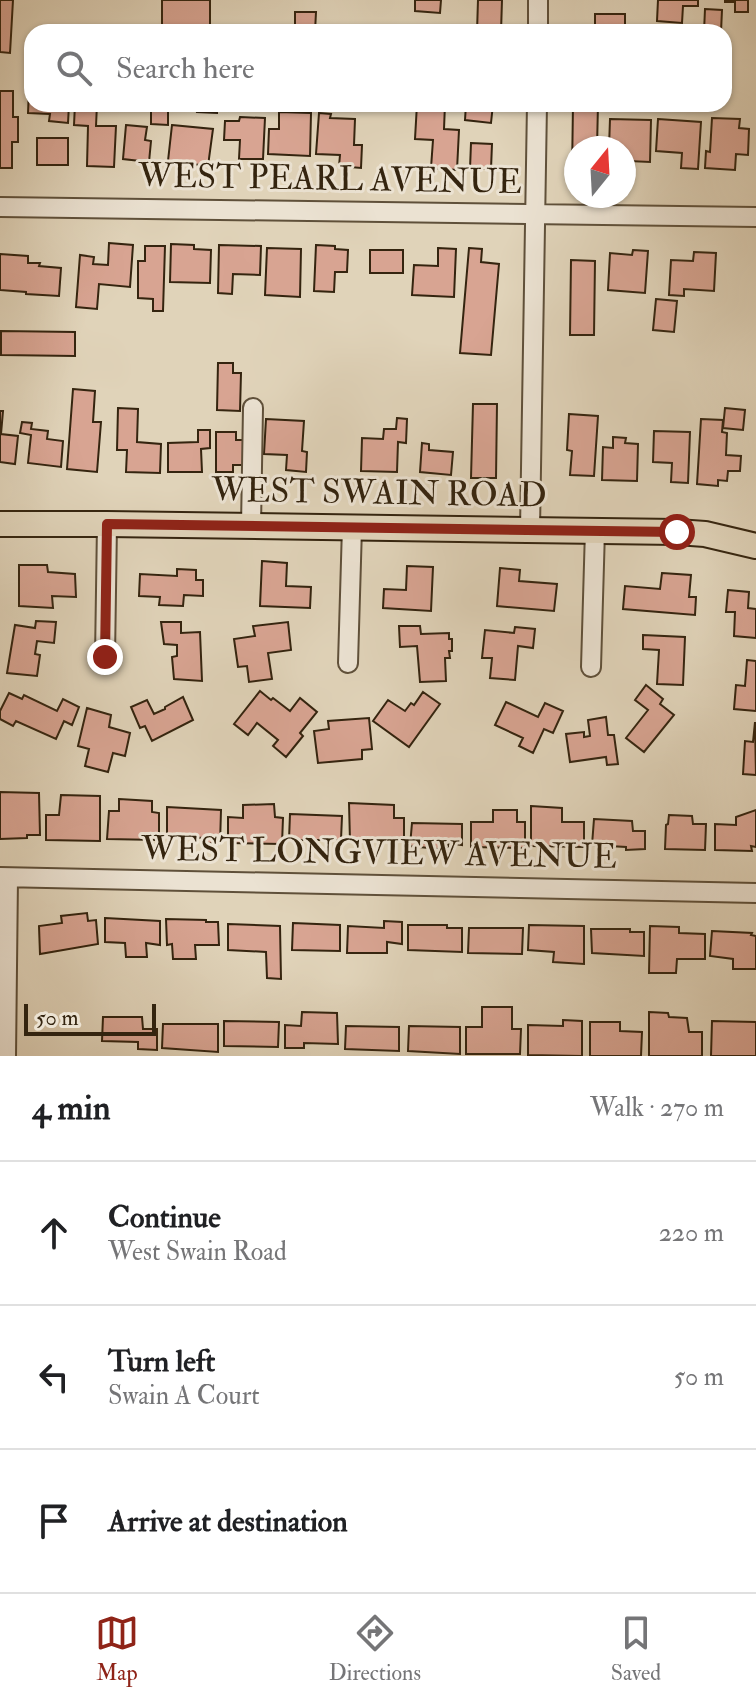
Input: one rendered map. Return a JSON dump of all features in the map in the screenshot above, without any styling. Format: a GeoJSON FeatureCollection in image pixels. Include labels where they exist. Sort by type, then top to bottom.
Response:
{"type":"FeatureCollection","features":[{"type":"Feature","properties":{"kind":"main road","name":"WEST SWAIN ROAD"},"geometry":{"type":"LineString","coordinates":[[0,524],[677,532],[705,534],[756,546]]}},
{"type":"Feature","properties":{"kind":"street"},"geometry":{"type":"LineString","coordinates":[[538,0],[538,24]]}},
{"type":"Feature","properties":{"kind":"street"},"geometry":{"type":"LineString","coordinates":[[530,529],[537,112]]}},
{"type":"Feature","properties":{"kind":"street","name":"WEST PEARL AVENUE"},"geometry":{"type":"LineString","coordinates":[[0,207],[756,217]]}},
{"type":"Feature","properties":{"kind":"street"},"geometry":{"type":"LineString","coordinates":[[251,526],[253,408]]}},
{"type":"Feature","properties":{"kind":"street"},"geometry":{"type":"LineString","coordinates":[[105,657],[107,524]]}},
{"type":"Feature","properties":{"kind":"street"},"geometry":{"type":"LineString","coordinates":[[348,663],[352,527]]}},
{"type":"Feature","properties":{"kind":"street"},"geometry":{"type":"LineString","coordinates":[[591,667],[595,530]]}},
{"type":"Feature","properties":{"kind":"street"},"geometry":{"type":"LineString","coordinates":[[4,878],[6,1056]]}},
{"type":"Feature","properties":{"kind":"street","name":"WEST LONGVIEW AVENUE"},"geometry":{"type":"LineString","coordinates":[[4,878],[756,893]]}},
{"type":"Feature","properties":{"kind":"building"},"geometry":{"type":"Polygon","coordinates":[[[0,0],[13,0],[10,53],[0,52],[0,0]]]}},
{"type":"Feature","properties":{"kind":"building"},"geometry":{"type":"Polygon","coordinates":[[[162,0],[210,0],[210,24],[162,24],[162,0]]]}},
{"type":"Feature","properties":{"kind":"building"},"geometry":{"type":"Polygon","coordinates":[[[415,0],[441,0],[440,13],[415,11],[415,0]]]}},
{"type":"Feature","properties":{"kind":"building"},"geometry":{"type":"Polygon","coordinates":[[[478,0],[502,0],[501,24],[477,24],[478,0]]]}},
{"type":"Feature","properties":{"kind":"building"},"geometry":{"type":"Polygon","coordinates":[[[658,0],[698,0],[698,6],[683,6],[682,23],[657,21],[658,0]]]}},
{"type":"Feature","properties":{"kind":"building"},"geometry":{"type":"Polygon","coordinates":[[[725,0],[748,0],[748,12],[735,12],[735,2],[725,0]]]}},
{"type":"Feature","properties":{"kind":"building"},"geometry":{"type":"Polygon","coordinates":[[[705,9],[722,10],[721,24],[704,24],[705,9]]]}},
{"type":"Feature","properties":{"kind":"building"},"geometry":{"type":"Polygon","coordinates":[[[295,12],[316,12],[315,24],[295,24],[295,12]]]}},
{"type":"Feature","properties":{"kind":"building"},"geometry":{"type":"Polygon","coordinates":[[[595,14],[625,14],[625,24],[595,24],[595,14]]]}},
{"type":"Feature","properties":{"kind":"building"},"geometry":{"type":"Polygon","coordinates":[[[0,91],[13,91],[13,117],[18,117],[18,142],[12,142],[12,168],[0,168],[0,91]]]}},
{"type":"Feature","properties":{"kind":"building"},"geometry":{"type":"Polygon","coordinates":[[[69,112],[68,123],[49,121],[50,114],[28,113],[69,112]]]}},
{"type":"Feature","properties":{"kind":"building"},"geometry":{"type":"Polygon","coordinates":[[[75,112],[97,112],[96,126],[116,126],[114,167],[87,166],[88,126],[74,125],[75,112]]]}},
{"type":"Feature","properties":{"kind":"building"},"geometry":{"type":"Polygon","coordinates":[[[151,112],[168,112],[168,125],[151,124],[151,112]]]}},
{"type":"Feature","properties":{"kind":"building"},"geometry":{"type":"Polygon","coordinates":[[[279,112],[311,113],[310,156],[268,154],[269,129],[279,129],[279,112]]]}},
{"type":"Feature","properties":{"kind":"building"},"geometry":{"type":"Polygon","coordinates":[[[417,112],[445,112],[444,129],[459,130],[457,170],[431,168],[433,140],[415,139],[417,112]]]}},
{"type":"Feature","properties":{"kind":"building"},"geometry":{"type":"Polygon","coordinates":[[[466,112],[492,112],[491,123],[465,120],[466,112]]]}},
{"type":"Feature","properties":{"kind":"building"},"geometry":{"type":"Polygon","coordinates":[[[573,112],[598,112],[597,136],[573,136],[573,112]]]}},
{"type":"Feature","properties":{"kind":"building"},"geometry":{"type":"Polygon","coordinates":[[[319,113],[331,114],[330,118],[355,119],[354,145],[362,145],[361,168],[339,166],[340,155],[316,154],[319,113]]]}},
{"type":"Feature","properties":{"kind":"building"},"geometry":{"type":"Polygon","coordinates":[[[240,117],[265,118],[263,159],[239,159],[240,140],[224,140],[225,121],[239,121],[240,117]]]}},
{"type":"Feature","properties":{"kind":"building"},"geometry":{"type":"Polygon","coordinates":[[[712,118],[740,119],[739,128],[749,129],[748,155],[736,154],[735,170],[705,168],[706,151],[710,152],[712,118]]]}},
{"type":"Feature","properties":{"kind":"building"},"geometry":{"type":"Polygon","coordinates":[[[610,119],[651,120],[650,162],[636,161],[636,136],[609,136],[610,119]]]}},
{"type":"Feature","properties":{"kind":"building"},"geometry":{"type":"Polygon","coordinates":[[[658,119],[701,122],[698,169],[681,168],[682,153],[656,151],[658,119]]]}},
{"type":"Feature","properties":{"kind":"building"},"geometry":{"type":"Polygon","coordinates":[[[126,125],[147,127],[145,140],[151,141],[149,162],[123,159],[126,125]]]}},
{"type":"Feature","properties":{"kind":"building"},"geometry":{"type":"Polygon","coordinates":[[[172,125],[213,129],[208,166],[168,161],[172,125]]]}},
{"type":"Feature","properties":{"kind":"building"},"geometry":{"type":"Polygon","coordinates":[[[37,138],[68,138],[68,165],[37,165],[37,138]]]}},
{"type":"Feature","properties":{"kind":"building"},"geometry":{"type":"Polygon","coordinates":[[[471,143],[492,144],[491,169],[470,169],[471,143]]]}},
{"type":"Feature","properties":{"kind":"building"},"geometry":{"type":"Polygon","coordinates":[[[109,243],[133,245],[130,287],[99,284],[97,309],[76,307],[80,255],[94,257],[93,264],[108,265],[109,243]]]}},
{"type":"Feature","properties":{"kind":"building"},"geometry":{"type":"Polygon","coordinates":[[[171,244],[194,245],[194,249],[211,250],[210,283],[170,282],[171,244]]]}},
{"type":"Feature","properties":{"kind":"building"},"geometry":{"type":"Polygon","coordinates":[[[219,245],[261,246],[260,275],[233,274],[232,294],[218,293],[219,245]]]}},
{"type":"Feature","properties":{"kind":"building"},"geometry":{"type":"Polygon","coordinates":[[[316,245],[348,250],[347,272],[335,272],[334,292],[314,291],[316,245]]]}},
{"type":"Feature","properties":{"kind":"building"},"geometry":{"type":"Polygon","coordinates":[[[145,246],[165,246],[163,311],[153,311],[153,299],[138,298],[138,261],[145,261],[145,246]]]}},
{"type":"Feature","properties":{"kind":"building"},"geometry":{"type":"Polygon","coordinates":[[[267,248],[301,249],[300,297],[265,295],[267,248]]]}},
{"type":"Feature","properties":{"kind":"building"},"geometry":{"type":"Polygon","coordinates":[[[438,248],[456,249],[454,297],[412,295],[414,265],[438,266],[438,248]]]}},
{"type":"Feature","properties":{"kind":"building"},"geometry":{"type":"Polygon","coordinates":[[[469,248],[482,249],[481,262],[499,264],[491,355],[460,353],[469,248]]]}},
{"type":"Feature","properties":{"kind":"building"},"geometry":{"type":"Polygon","coordinates":[[[370,250],[403,250],[403,273],[370,273],[370,250]]]}},
{"type":"Feature","properties":{"kind":"building"},"geometry":{"type":"Polygon","coordinates":[[[633,250],[648,251],[645,293],[608,290],[610,253],[632,255],[633,250]]]}},
{"type":"Feature","properties":{"kind":"building"},"geometry":{"type":"Polygon","coordinates":[[[694,252],[716,253],[714,291],[684,289],[684,296],[669,295],[671,260],[693,261],[694,252]]]}},
{"type":"Feature","properties":{"kind":"building"},"geometry":{"type":"Polygon","coordinates":[[[0,254],[28,256],[28,263],[61,268],[59,296],[0,290],[0,254]]]}},
{"type":"Feature","properties":{"kind":"building"},"geometry":{"type":"Polygon","coordinates":[[[571,260],[595,261],[594,335],[570,335],[571,260]]]}},
{"type":"Feature","properties":{"kind":"building"},"geometry":{"type":"Polygon","coordinates":[[[656,299],[677,301],[674,332],[653,330],[656,299]]]}},
{"type":"Feature","properties":{"kind":"building"},"geometry":{"type":"Polygon","coordinates":[[[1,331],[75,332],[75,356],[1,355],[1,331]]]}},
{"type":"Feature","properties":{"kind":"building"},"geometry":{"type":"Polygon","coordinates":[[[218,363],[233,363],[233,373],[241,373],[240,411],[217,410],[218,363]]]}},
{"type":"Feature","properties":{"kind":"building"},"geometry":{"type":"Polygon","coordinates":[[[73,389],[95,391],[93,422],[101,422],[97,472],[67,469],[73,389]]]}},
{"type":"Feature","properties":{"kind":"building"},"geometry":{"type":"Polygon","coordinates":[[[473,404],[497,404],[496,478],[471,478],[473,404]]]}},
{"type":"Feature","properties":{"kind":"building"},"geometry":{"type":"Polygon","coordinates":[[[118,408],[138,409],[137,442],[161,444],[160,473],[126,472],[127,450],[117,450],[118,408]]]}},
{"type":"Feature","properties":{"kind":"building"},"geometry":{"type":"Polygon","coordinates":[[[725,408],[745,410],[743,430],[723,428],[725,408]]]}},
{"type":"Feature","properties":{"kind":"building"},"geometry":{"type":"Polygon","coordinates":[[[0,411],[3,411],[1,434],[18,436],[15,464],[0,462],[0,411]]]}},
{"type":"Feature","properties":{"kind":"building"},"geometry":{"type":"Polygon","coordinates":[[[569,414],[598,416],[594,476],[570,475],[572,451],[567,450],[569,414]]]}},
{"type":"Feature","properties":{"kind":"building"},"geometry":{"type":"Polygon","coordinates":[[[397,418],[407,419],[406,443],[398,442],[397,472],[361,471],[362,438],[383,439],[384,429],[396,429],[397,418]]]}},
{"type":"Feature","properties":{"kind":"building"},"geometry":{"type":"Polygon","coordinates":[[[266,419],[304,421],[302,451],[307,452],[306,472],[286,470],[287,455],[264,454],[266,419]]]}},
{"type":"Feature","properties":{"kind":"building"},"geometry":{"type":"Polygon","coordinates":[[[701,419],[723,420],[722,432],[727,433],[726,455],[741,456],[740,471],[728,471],[727,481],[718,480],[718,486],[697,484],[701,419]]]}},
{"type":"Feature","properties":{"kind":"building"},"geometry":{"type":"Polygon","coordinates":[[[22,422],[32,423],[31,429],[48,431],[47,439],[63,441],[61,467],[28,463],[31,435],[20,433],[22,422]]]}},
{"type":"Feature","properties":{"kind":"building"},"geometry":{"type":"Polygon","coordinates":[[[198,430],[210,430],[210,448],[201,449],[202,472],[168,472],[168,443],[198,442],[198,430]]]}},
{"type":"Feature","properties":{"kind":"building"},"geometry":{"type":"Polygon","coordinates":[[[654,431],[690,432],[688,483],[671,482],[672,463],[653,462],[654,431]]]}},
{"type":"Feature","properties":{"kind":"building"},"geometry":{"type":"Polygon","coordinates":[[[216,432],[236,432],[236,440],[247,440],[247,465],[233,465],[233,472],[216,472],[216,432]]]}},
{"type":"Feature","properties":{"kind":"building"},"geometry":{"type":"Polygon","coordinates":[[[613,437],[626,438],[625,443],[638,444],[637,481],[602,480],[603,447],[613,448],[613,437]]]}},
{"type":"Feature","properties":{"kind":"building"},"geometry":{"type":"Polygon","coordinates":[[[422,443],[429,444],[429,450],[453,452],[451,475],[420,472],[422,443]]]}},
{"type":"Feature","properties":{"kind":"building"},"geometry":{"type":"Polygon","coordinates":[[[262,561],[287,563],[286,586],[311,587],[310,608],[260,606],[262,561]]]}},
{"type":"Feature","properties":{"kind":"building"},"geometry":{"type":"Polygon","coordinates":[[[19,565],[47,565],[48,572],[75,574],[76,597],[52,596],[53,608],[19,606],[19,565]]]}},
{"type":"Feature","properties":{"kind":"building"},"geometry":{"type":"Polygon","coordinates":[[[407,566],[433,567],[431,611],[383,608],[384,589],[406,590],[407,566]]]}},
{"type":"Feature","properties":{"kind":"building"},"geometry":{"type":"Polygon","coordinates":[[[500,568],[520,570],[519,581],[557,584],[554,611],[497,606],[500,568]]]}},
{"type":"Feature","properties":{"kind":"building"},"geometry":{"type":"Polygon","coordinates":[[[177,569],[196,570],[196,580],[203,580],[203,596],[184,595],[183,606],[159,605],[160,597],[139,596],[140,574],[177,576],[177,569]]]}},
{"type":"Feature","properties":{"kind":"building"},"geometry":{"type":"Polygon","coordinates":[[[662,573],[691,575],[689,597],[696,597],[695,615],[623,609],[625,586],[660,589],[662,573]]]}},
{"type":"Feature","properties":{"kind":"building"},"geometry":{"type":"Polygon","coordinates":[[[728,590],[749,592],[748,608],[756,609],[756,638],[734,636],[735,612],[726,612],[728,590]]]}},
{"type":"Feature","properties":{"kind":"building"},"geometry":{"type":"Polygon","coordinates":[[[36,621],[56,622],[54,643],[37,641],[35,654],[40,655],[37,676],[7,673],[15,625],[35,628],[36,621]]]}},
{"type":"Feature","properties":{"kind":"building"},"geometry":{"type":"Polygon","coordinates":[[[161,622],[181,622],[181,633],[200,632],[202,681],[174,679],[172,657],[177,656],[177,645],[164,644],[161,622]]]}},
{"type":"Feature","properties":{"kind":"building"},"geometry":{"type":"Polygon","coordinates":[[[288,622],[291,650],[268,653],[272,679],[249,682],[247,666],[238,667],[234,639],[255,636],[253,626],[288,622]]]}},
{"type":"Feature","properties":{"kind":"building"},"geometry":{"type":"Polygon","coordinates":[[[399,626],[420,626],[421,634],[449,633],[452,651],[449,651],[450,658],[445,658],[446,681],[420,682],[417,646],[400,647],[399,626]]]}},
{"type":"Feature","properties":{"kind":"building"},"geometry":{"type":"Polygon","coordinates":[[[515,627],[535,629],[533,648],[518,646],[515,680],[490,678],[492,658],[482,658],[485,630],[514,633],[515,627]]]}},
{"type":"Feature","properties":{"kind":"building"},"geometry":{"type":"Polygon","coordinates":[[[643,635],[685,637],[683,685],[657,684],[659,650],[643,649],[643,635]]]}},
{"type":"Feature","properties":{"kind":"building"},"geometry":{"type":"Polygon","coordinates":[[[747,660],[756,661],[756,711],[734,709],[736,685],[745,686],[747,660]]]}},
{"type":"Feature","properties":{"kind":"building"},"geometry":{"type":"Polygon","coordinates":[[[646,685],[663,699],[660,704],[674,715],[644,752],[626,738],[648,710],[635,700],[646,685]]]}},
{"type":"Feature","properties":{"kind":"building"},"geometry":{"type":"Polygon","coordinates":[[[260,691],[290,711],[300,698],[317,712],[286,757],[273,746],[278,740],[257,723],[248,735],[234,724],[260,691]]]}},
{"type":"Feature","properties":{"kind":"building"},"geometry":{"type":"Polygon","coordinates":[[[423,692],[440,704],[409,747],[373,721],[388,700],[405,711],[411,703],[414,705],[423,692]]]}},
{"type":"Feature","properties":{"kind":"building"},"geometry":{"type":"Polygon","coordinates":[[[9,693],[22,699],[24,695],[57,711],[63,699],[79,707],[72,725],[64,721],[56,739],[16,721],[13,726],[0,719],[0,711],[9,693]]]}},
{"type":"Feature","properties":{"kind":"building"},"geometry":{"type":"Polygon","coordinates":[[[183,697],[193,720],[152,741],[145,726],[140,728],[131,707],[147,700],[154,714],[183,697]]]}},
{"type":"Feature","properties":{"kind":"building"},"geometry":{"type":"Polygon","coordinates":[[[506,702],[538,717],[545,703],[563,711],[553,733],[544,729],[533,753],[519,746],[523,738],[495,725],[506,702]]]}},
{"type":"Feature","properties":{"kind":"building"},"geometry":{"type":"Polygon","coordinates":[[[87,708],[111,715],[109,727],[130,733],[125,756],[113,753],[108,772],[85,766],[89,749],[78,746],[87,708]]]}},
{"type":"Feature","properties":{"kind":"building"},"geometry":{"type":"Polygon","coordinates":[[[606,717],[608,735],[614,735],[618,764],[607,765],[606,757],[570,762],[566,734],[584,732],[584,737],[590,736],[588,720],[606,717]]]}},
{"type":"Feature","properties":{"kind":"building"},"geometry":{"type":"Polygon","coordinates":[[[369,718],[372,749],[362,750],[362,759],[318,763],[314,731],[329,729],[328,721],[369,718]]]}},
{"type":"Feature","properties":{"kind":"building"},"geometry":{"type":"Polygon","coordinates":[[[755,722],[756,775],[743,774],[745,741],[753,742],[755,722]]]}},
{"type":"Feature","properties":{"kind":"building"},"geometry":{"type":"Polygon","coordinates":[[[0,792],[39,793],[40,835],[0,839],[0,792]]]}},
{"type":"Feature","properties":{"kind":"building"},"geometry":{"type":"Polygon","coordinates":[[[61,795],[100,796],[100,841],[46,840],[46,815],[59,815],[61,795]]]}},
{"type":"Feature","properties":{"kind":"building"},"geometry":{"type":"Polygon","coordinates":[[[119,799],[152,801],[152,812],[159,813],[159,840],[107,839],[109,811],[119,811],[119,799]]]}},
{"type":"Feature","properties":{"kind":"building"},"geometry":{"type":"Polygon","coordinates":[[[349,803],[394,805],[394,818],[404,818],[404,840],[350,841],[349,803]]]}},
{"type":"Feature","properties":{"kind":"building"},"geometry":{"type":"Polygon","coordinates":[[[274,804],[275,817],[283,818],[282,844],[228,843],[228,817],[243,818],[243,805],[274,804]]]}},
{"type":"Feature","properties":{"kind":"building"},"geometry":{"type":"Polygon","coordinates":[[[531,806],[562,808],[562,822],[584,822],[584,847],[531,846],[531,806]]]}},
{"type":"Feature","properties":{"kind":"building"},"geometry":{"type":"Polygon","coordinates":[[[167,807],[221,810],[220,844],[204,843],[204,838],[167,836],[167,807]]]}},
{"type":"Feature","properties":{"kind":"building"},"geometry":{"type":"Polygon","coordinates":[[[493,810],[517,810],[517,822],[525,822],[525,848],[471,847],[471,822],[493,822],[493,810]]]}},
{"type":"Feature","properties":{"kind":"building"},"geometry":{"type":"Polygon","coordinates":[[[756,810],[756,847],[751,846],[752,851],[715,850],[715,824],[736,825],[736,817],[756,810]]]}},
{"type":"Feature","properties":{"kind":"building"},"geometry":{"type":"Polygon","coordinates":[[[290,814],[342,816],[341,840],[289,840],[290,814]]]}},
{"type":"Feature","properties":{"kind":"building"},"geometry":{"type":"Polygon","coordinates":[[[669,815],[692,816],[693,824],[706,824],[705,850],[665,849],[669,815]]]}},
{"type":"Feature","properties":{"kind":"building"},"geometry":{"type":"Polygon","coordinates":[[[594,819],[632,821],[633,831],[645,831],[645,849],[626,850],[626,847],[592,845],[594,819]]]}},
{"type":"Feature","properties":{"kind":"building"},"geometry":{"type":"Polygon","coordinates":[[[412,823],[462,824],[462,845],[448,843],[448,850],[410,846],[412,823]]]}},
{"type":"Feature","properties":{"kind":"building"},"geometry":{"type":"Polygon","coordinates":[[[87,913],[88,921],[96,920],[98,944],[40,954],[39,926],[62,923],[61,916],[87,913]]]}},
{"type":"Feature","properties":{"kind":"building"},"geometry":{"type":"Polygon","coordinates":[[[105,918],[160,921],[160,945],[146,943],[147,957],[126,957],[125,943],[105,942],[105,918]]]}},
{"type":"Feature","properties":{"kind":"building"},"geometry":{"type":"Polygon","coordinates":[[[166,919],[218,922],[219,945],[195,945],[196,959],[173,959],[172,944],[167,945],[166,919]]]}},
{"type":"Feature","properties":{"kind":"building"},"geometry":{"type":"Polygon","coordinates":[[[384,921],[402,922],[402,944],[387,942],[387,953],[347,953],[348,926],[384,928],[384,921]]]}},
{"type":"Feature","properties":{"kind":"building"},"geometry":{"type":"Polygon","coordinates":[[[293,923],[340,925],[340,951],[292,950],[293,923]]]}},
{"type":"Feature","properties":{"kind":"building"},"geometry":{"type":"Polygon","coordinates":[[[228,924],[280,926],[281,979],[267,978],[266,952],[228,950],[228,924]]]}},
{"type":"Feature","properties":{"kind":"building"},"geometry":{"type":"Polygon","coordinates":[[[408,925],[462,928],[462,952],[408,950],[408,925]]]}},
{"type":"Feature","properties":{"kind":"building"},"geometry":{"type":"Polygon","coordinates":[[[529,925],[584,926],[584,964],[553,962],[554,952],[528,950],[529,925]]]}},
{"type":"Feature","properties":{"kind":"building"},"geometry":{"type":"Polygon","coordinates":[[[650,926],[679,927],[679,933],[705,934],[705,959],[677,959],[676,973],[649,973],[650,926]]]}},
{"type":"Feature","properties":{"kind":"building"},"geometry":{"type":"Polygon","coordinates":[[[469,928],[523,928],[522,954],[468,953],[469,928]]]}},
{"type":"Feature","properties":{"kind":"building"},"geometry":{"type":"Polygon","coordinates":[[[591,929],[644,932],[644,956],[592,953],[591,929]]]}},
{"type":"Feature","properties":{"kind":"building"},"geometry":{"type":"Polygon","coordinates":[[[712,931],[752,933],[756,936],[756,969],[733,969],[733,959],[710,956],[712,931]]]}},
{"type":"Feature","properties":{"kind":"building"},"geometry":{"type":"Polygon","coordinates":[[[482,1007],[512,1007],[512,1029],[521,1029],[520,1054],[466,1054],[466,1027],[482,1027],[482,1007]]]}},
{"type":"Feature","properties":{"kind":"building"},"geometry":{"type":"Polygon","coordinates":[[[302,1012],[337,1013],[338,1044],[304,1043],[304,1048],[285,1048],[285,1025],[301,1026],[302,1012]]]}},
{"type":"Feature","properties":{"kind":"building"},"geometry":{"type":"Polygon","coordinates":[[[649,1012],[687,1018],[689,1032],[702,1032],[702,1056],[649,1056],[649,1012]]]}},
{"type":"Feature","properties":{"kind":"building"},"geometry":{"type":"Polygon","coordinates":[[[103,1017],[142,1017],[143,1029],[157,1029],[157,1050],[138,1049],[138,1042],[102,1041],[103,1017]]]}},
{"type":"Feature","properties":{"kind":"building"},"geometry":{"type":"Polygon","coordinates":[[[563,1020],[582,1021],[582,1056],[528,1055],[528,1025],[563,1026],[563,1020]]]}},
{"type":"Feature","properties":{"kind":"building"},"geometry":{"type":"Polygon","coordinates":[[[224,1021],[279,1022],[278,1047],[224,1046],[224,1021]]]}},
{"type":"Feature","properties":{"kind":"building"},"geometry":{"type":"Polygon","coordinates":[[[712,1021],[756,1022],[756,1056],[711,1056],[712,1021]]]}},
{"type":"Feature","properties":{"kind":"building"},"geometry":{"type":"Polygon","coordinates":[[[590,1022],[620,1022],[620,1031],[642,1032],[641,1056],[590,1056],[590,1022]]]}},
{"type":"Feature","properties":{"kind":"building"},"geometry":{"type":"Polygon","coordinates":[[[163,1024],[218,1024],[218,1052],[162,1048],[163,1024]]]}},
{"type":"Feature","properties":{"kind":"building"},"geometry":{"type":"Polygon","coordinates":[[[346,1026],[399,1027],[399,1051],[345,1049],[346,1026]]]}},
{"type":"Feature","properties":{"kind":"building"},"geometry":{"type":"Polygon","coordinates":[[[409,1026],[460,1027],[460,1054],[408,1051],[409,1026]]]}},
{"type":"Feature","properties":{"kind":"route"},"geometry":{"type":"LineString","coordinates":[[105,657],[107,524],[677,532]]}}]}
